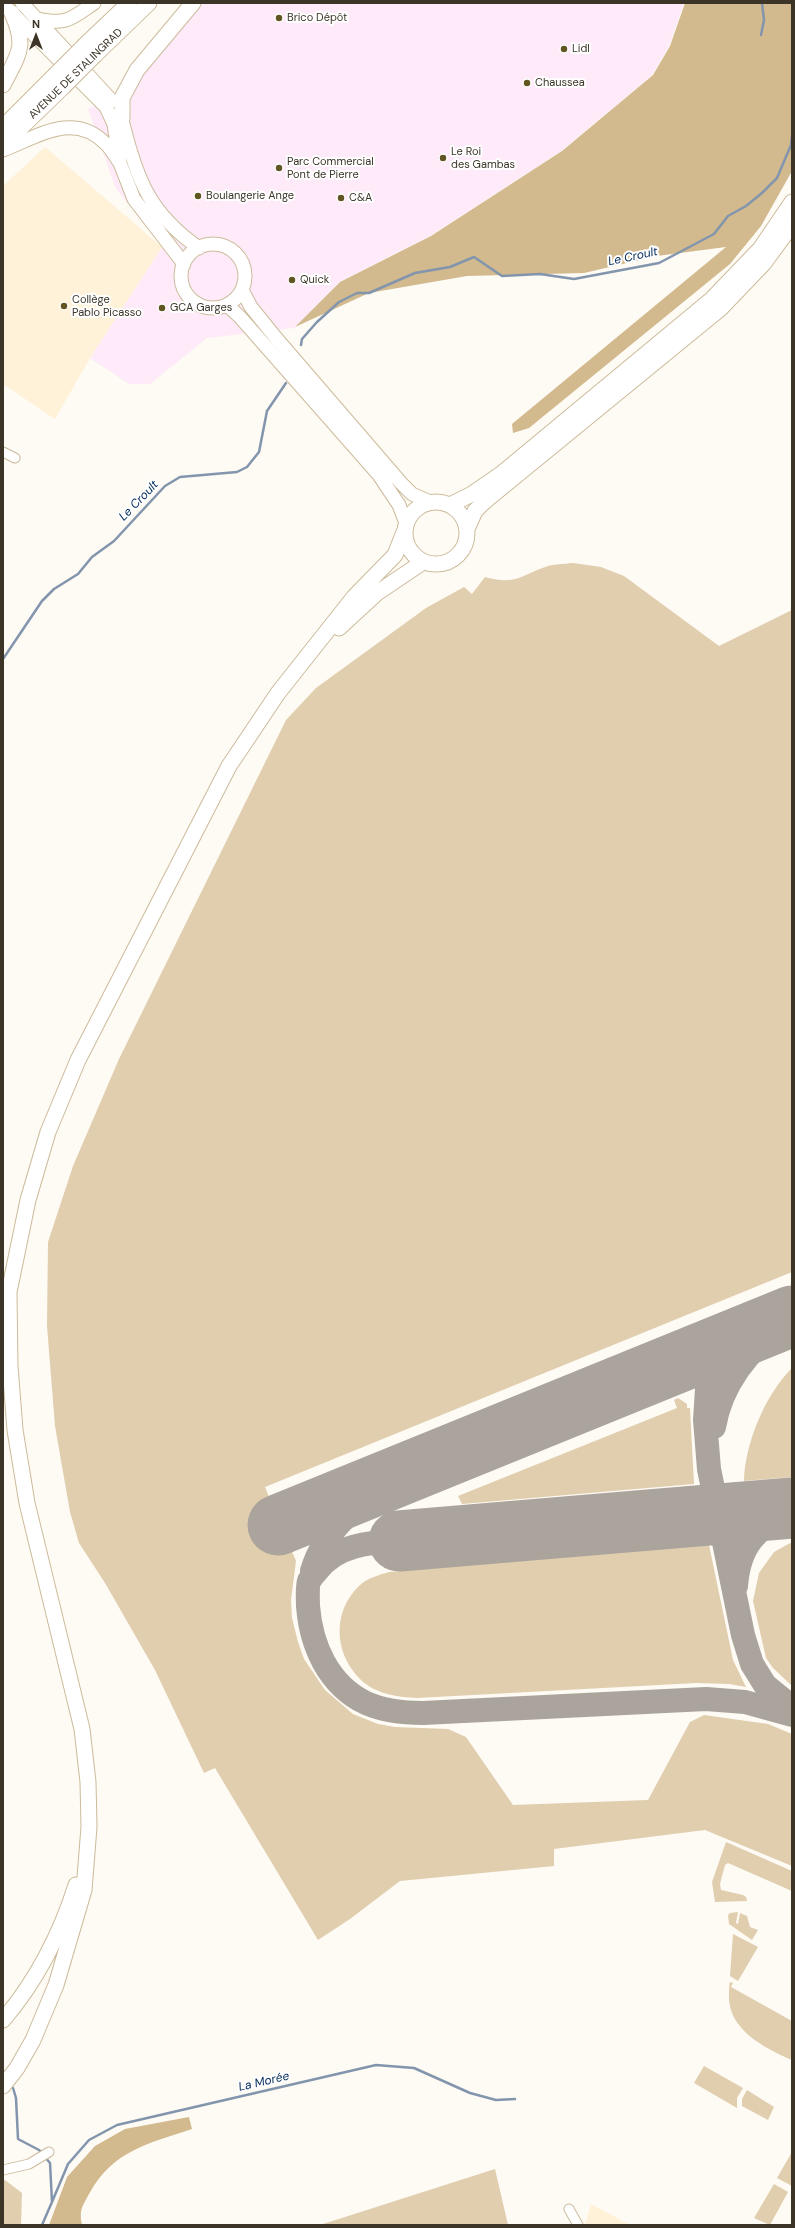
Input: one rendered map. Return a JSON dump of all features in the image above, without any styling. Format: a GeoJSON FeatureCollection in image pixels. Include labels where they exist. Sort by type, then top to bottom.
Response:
{"type":"FeatureCollection","features":[{"type":"Feature","properties":{"kind":"main road"},"geometry":{"type":"LineString","coordinates":[[12,7],[38,20],[56,23],[69,20],[94,3]]}},
{"type":"Feature","properties":{"kind":"main road","name":"AVENUE DE STALINGRAD"},"geometry":{"type":"LineString","coordinates":[[3,145],[58,82],[90,50],[129,3]]}},
{"type":"Feature","properties":{"kind":"main road","name":"AVENUE DE STALINGRAD"},"geometry":{"type":"LineString","coordinates":[[90,50],[149,3]]}},
{"type":"Feature","properties":{"kind":"main road"},"geometry":{"type":"LineString","coordinates":[[122,120],[122,98],[131,80],[193,3]]}},
{"type":"Feature","properties":{"kind":"main road"},"geometry":{"type":"LineString","coordinates":[[3,84],[21,45],[20,31],[12,7]]}},
{"type":"Feature","properties":{"kind":"main road"},"geometry":{"type":"LineString","coordinates":[[12,7],[106,107],[114,124],[120,163],[134,199],[184,264]]}},
{"type":"Feature","properties":{"kind":"main road"},"geometry":{"type":"LineString","coordinates":[[38,20],[114,103],[122,120],[133,165],[151,203],[179,233],[199,248]]}},
{"type":"Feature","properties":{"kind":"main road","name":"AVENUE DE STALINGRAD"},"geometry":{"type":"LineString","coordinates":[[3,127],[58,82]]}},
{"type":"Feature","properties":{"kind":"main road"},"geometry":{"type":"LineString","coordinates":[[3,150],[61,127],[79,127],[91,132],[106,143],[120,163]]}},
{"type":"Feature","properties":{"kind":"main road"},"geometry":{"type":"LineString","coordinates":[[450,505],[472,494],[495,478],[712,299],[760,249],[792,202]]}},
{"type":"Feature","properties":{"kind":"main road"},"geometry":{"type":"LineString","coordinates":[[227,305],[240,317],[379,475],[399,505],[409,550],[423,562],[442,564],[451,561],[464,547],[467,529],[475,511],[484,502],[720,308],[764,262],[792,224]]}},
{"type":"Feature","properties":{"kind":"main road"},"geometry":{"type":"LineString","coordinates":[[206,245],[221,246],[235,253],[244,267],[244,283],[242,290],[236,299],[227,305],[213,308],[195,302],[187,295],[182,285],[181,275],[184,264],[190,255],[199,248],[206,245]]}},
{"type":"Feature","properties":{"kind":"main road"},"geometry":{"type":"LineString","coordinates":[[242,290],[251,307],[276,338],[401,483],[412,494],[430,502]]}},
{"type":"Feature","properties":{"kind":"main road"},"geometry":{"type":"LineString","coordinates":[[3,2086],[17,2068],[33,2040],[56,1985],[84,1890],[90,1803],[84,1745],[24,1488],[12,1399],[10,1338],[6,1291],[18,1251],[28,1200],[46,1139],[59,1101],[78,1060],[229,766],[278,693],[309,656],[354,597],[395,556],[405,527],[415,509],[430,502],[436,501],[450,505],[461,515],[467,529]]}},
{"type":"Feature","properties":{"kind":"main road"},"geometry":{"type":"LineString","coordinates":[[309,656],[377,592],[423,562]]}},
{"type":"Feature","properties":{"kind":"main road"},"geometry":{"type":"LineString","coordinates":[[10,1338],[18,1251]]}},
{"type":"Feature","properties":{"kind":"main road"},"geometry":{"type":"LineString","coordinates":[[3,2020],[21,1998],[47,1954],[76,1888],[88,1844]]}},
{"type":"Feature","properties":{"kind":"street"},"geometry":{"type":"LineString","coordinates":[[3,452],[15,458]]}},
{"type":"Feature","properties":{"kind":"street"},"geometry":{"type":"LineString","coordinates":[[3,2170],[29,2164],[49,2152]]}},
{"type":"Feature","properties":{"kind":"street"},"geometry":{"type":"LineString","coordinates":[[569,2209],[578,2225]]}},
{"type":"Feature","properties":{"kind":"shaded area"},"geometry":{"type":"Polygon","coordinates":[[[199,3],[684,3],[669,46],[652,75],[561,151],[430,236],[339,282],[294,328],[207,338],[150,384],[129,384],[90,358],[162,247],[115,187],[88,109],[135,86],[199,3]]]}},
{"type":"Feature","properties":{"kind":"shaded area"},"geometry":{"type":"Polygon","coordinates":[[[685,3],[792,3],[792,171],[761,226],[730,264],[529,428],[513,433],[512,424],[726,247],[657,256],[584,273],[467,276],[369,293],[295,327],[340,282],[431,236],[562,151],[653,75],[670,46],[685,3]]]}},
{"type":"Feature","properties":{"kind":"shaded area","name":"Collège Pablo Picasso"},"geometry":{"type":"Polygon","coordinates":[[[45,147],[162,247],[90,358],[55,419],[3,384],[3,186],[45,147]]]}},
{"type":"Feature","properties":{"kind":"shaded area"},"geometry":{"type":"Polygon","coordinates":[[[573,563],[601,567],[624,576],[719,646],[792,610],[792,1272],[265,1487],[296,1561],[291,1600],[292,1618],[304,1659],[325,1690],[353,1714],[378,1724],[395,1727],[448,1729],[466,1737],[513,1805],[648,1800],[690,1722],[704,1715],[768,1724],[792,1734],[792,1866],[705,1830],[554,1849],[554,1866],[400,1881],[350,1919],[318,1940],[215,1768],[204,1773],[155,1670],[105,1583],[79,1543],[70,1512],[55,1426],[47,1326],[48,1242],[73,1166],[119,1059],[286,720],[316,688],[426,608],[464,587],[472,594],[485,577],[510,580],[522,577],[548,566],[573,563]]]}},
{"type":"Feature","properties":{"kind":"shaded area"},"geometry":{"type":"Polygon","coordinates":[[[792,1368],[792,1477],[744,1481],[748,1451],[758,1420],[773,1392],[792,1368]]]}},
{"type":"Feature","properties":{"kind":"shaded area"},"geometry":{"type":"Polygon","coordinates":[[[678,1398],[687,1404],[687,1408],[690,1408],[694,1484],[462,1504],[458,1496],[677,1408],[674,1400],[678,1398]]]}},
{"type":"Feature","properties":{"kind":"shaded area"},"geometry":{"type":"Polygon","coordinates":[[[792,1542],[792,1686],[773,1668],[766,1658],[753,1601],[759,1573],[774,1552],[792,1542]]]}},
{"type":"Feature","properties":{"kind":"shaded area"},"geometry":{"type":"Polygon","coordinates":[[[709,1545],[733,1660],[746,1687],[729,1684],[696,1683],[417,1698],[402,1697],[387,1694],[372,1688],[360,1679],[351,1669],[341,1645],[341,1620],[344,1608],[350,1596],[366,1581],[389,1572],[709,1545]]]}},
{"type":"Feature","properties":{"kind":"shaded area"},"geometry":{"type":"Polygon","coordinates":[[[726,1842],[792,1871],[792,1891],[728,1863],[725,1865],[720,1884],[721,1890],[743,1895],[746,1897],[747,1901],[715,1902],[712,1882],[726,1842]]]}},
{"type":"Feature","properties":{"kind":"shaded area"},"geometry":{"type":"Polygon","coordinates":[[[738,1912],[736,1923],[738,1924],[740,1913],[747,1916],[750,1927],[758,1930],[752,1940],[729,1924],[728,1915],[730,1913],[738,1912]]]}},
{"type":"Feature","properties":{"kind":"shaded area"},"geometry":{"type":"Polygon","coordinates":[[[733,1934],[758,1947],[738,1981],[730,1976],[733,1934]]]}},
{"type":"Feature","properties":{"kind":"shaded area"},"geometry":{"type":"Polygon","coordinates":[[[730,1982],[733,1983],[731,1987],[792,2021],[792,2060],[759,2043],[749,2036],[741,2027],[734,2017],[730,2006],[730,1982]]]}},
{"type":"Feature","properties":{"kind":"shaded area"},"geometry":{"type":"Polygon","coordinates":[[[704,2066],[743,2088],[737,2098],[737,2108],[694,2083],[704,2066]]]}},
{"type":"Feature","properties":{"kind":"shaded area"},"geometry":{"type":"Polygon","coordinates":[[[747,2090],[774,2107],[768,2120],[742,2106],[742,2099],[747,2090]]]}},
{"type":"Feature","properties":{"kind":"shaded area"},"geometry":{"type":"Polygon","coordinates":[[[189,2117],[192,2129],[146,2145],[121,2158],[109,2167],[89,2194],[83,2206],[81,2212],[82,2225],[49,2225],[67,2177],[95,2146],[125,2129],[189,2117]]]}},
{"type":"Feature","properties":{"kind":"shaded area"},"geometry":{"type":"Polygon","coordinates":[[[792,2152],[792,2186],[777,2178],[792,2152]]]}},
{"type":"Feature","properties":{"kind":"shaded area"},"geometry":{"type":"Polygon","coordinates":[[[495,2169],[508,2225],[320,2225],[495,2169]]]}},
{"type":"Feature","properties":{"kind":"shaded area"},"geometry":{"type":"Polygon","coordinates":[[[3,2180],[22,2193],[21,2225],[3,2225],[3,2180]]]}},
{"type":"Feature","properties":{"kind":"shaded area"},"geometry":{"type":"Polygon","coordinates":[[[774,2184],[788,2192],[770,2225],[754,2218],[774,2184]]]}},
{"type":"Feature","properties":{"kind":"shaded area"},"geometry":{"type":"Polygon","coordinates":[[[591,2204],[630,2225],[585,2225],[591,2204]]]}},
{"type":"Feature","properties":{"kind":"waterway"},"geometry":{"type":"LineString","coordinates":[[761,35],[764,20],[762,3]]}},
{"type":"Feature","properties":{"kind":"waterway","name":"Le Croult"},"geometry":{"type":"LineString","coordinates":[[301,345],[302,339],[317,322],[339,302],[357,293],[369,293],[415,273],[450,267],[474,257],[502,276],[540,274],[574,279],[659,263],[714,234],[728,216],[746,206],[762,193],[777,178],[791,145],[792,136]]}},
{"type":"Feature","properties":{"kind":"waterway","name":"Le Croult"},"geometry":{"type":"LineString","coordinates":[[3,659],[42,601],[54,589],[78,574],[92,557],[114,541],[165,486],[180,477],[237,472],[247,467],[259,452],[267,411],[286,383]]}},
{"type":"Feature","properties":{"kind":"waterway","name":"La Morée"},"geometry":{"type":"LineString","coordinates":[[52,2202],[68,2164],[89,2140],[117,2125],[376,2065],[414,2068],[470,2093],[496,2100],[515,2099]]}},
{"type":"Feature","properties":{"kind":"waterway","name":"Le Croult"},"geometry":{"type":"LineString","coordinates":[[13,2088],[16,2098],[18,2139],[42,2153]]}},
{"type":"Feature","properties":{"kind":"waterway","name":"Le Croult"},"geometry":{"type":"LineString","coordinates":[[42,2225],[52,2202],[50,2163],[45,2157]]}},
{"type":"Feature","properties":{"kind":"taxiway"},"geometry":{"type":"LineString","coordinates":[[714,1427],[724,1394],[742,1365],[765,1339],[792,1318]]}},
{"type":"Feature","properties":{"kind":"taxiway"},"geometry":{"type":"LineString","coordinates":[[749,1333],[731,1347],[715,1365],[707,1389],[705,1420],[709,1469],[743,1635],[752,1664],[765,1685],[792,1707]]}},
{"type":"Feature","properties":{"kind":"taxiway"},"geometry":{"type":"LineString","coordinates":[[312,1571],[318,1555],[335,1528],[358,1505],[398,1476]]}},
{"type":"Feature","properties":{"kind":"taxiway"},"geometry":{"type":"LineString","coordinates":[[736,1586],[741,1560],[752,1540],[759,1531],[768,1524],[792,1512]]}},
{"type":"Feature","properties":{"kind":"taxiway"},"geometry":{"type":"LineString","coordinates":[[399,1541],[377,1542],[344,1550],[325,1562],[308,1584],[310,1621],[313,1635],[324,1662],[341,1686],[366,1703],[394,1711],[423,1713],[706,1699],[745,1702],[792,1715]]}},
{"type":"Feature","properties":{"kind":"runway"},"geometry":{"type":"LineString","coordinates":[[278,1525],[792,1316]]}},
{"type":"Feature","properties":{"kind":"runway"},"geometry":{"type":"LineString","coordinates":[[399,1541],[792,1508]]}},
{"type":"Feature","properties":{"kind":"place","name":"Brico Dépôt"},"geometry":{"type":"Point","coordinates":[279,18]}},
{"type":"Feature","properties":{"kind":"place","name":"Lidl"},"geometry":{"type":"Point","coordinates":[564,49]}},
{"type":"Feature","properties":{"kind":"place","name":"Chaussea"},"geometry":{"type":"Point","coordinates":[527,83]}},
{"type":"Feature","properties":{"kind":"place","name":"Le Roi des Gambas"},"geometry":{"type":"Point","coordinates":[443,158]}},
{"type":"Feature","properties":{"kind":"place","name":"Parc Commercial Pont de Pierre"},"geometry":{"type":"Point","coordinates":[279,168]}},
{"type":"Feature","properties":{"kind":"place","name":"Boulangerie Ange"},"geometry":{"type":"Point","coordinates":[198,196]}},
{"type":"Feature","properties":{"kind":"place","name":"C&A"},"geometry":{"type":"Point","coordinates":[341,198]}},
{"type":"Feature","properties":{"kind":"place","name":"Quick"},"geometry":{"type":"Point","coordinates":[292,280]}},
{"type":"Feature","properties":{"kind":"place","name":"Collège Pablo Picasso"},"geometry":{"type":"Point","coordinates":[64,306]}},
{"type":"Feature","properties":{"kind":"place","name":"GCA Garges"},"geometry":{"type":"Point","coordinates":[162,308]}}]}
